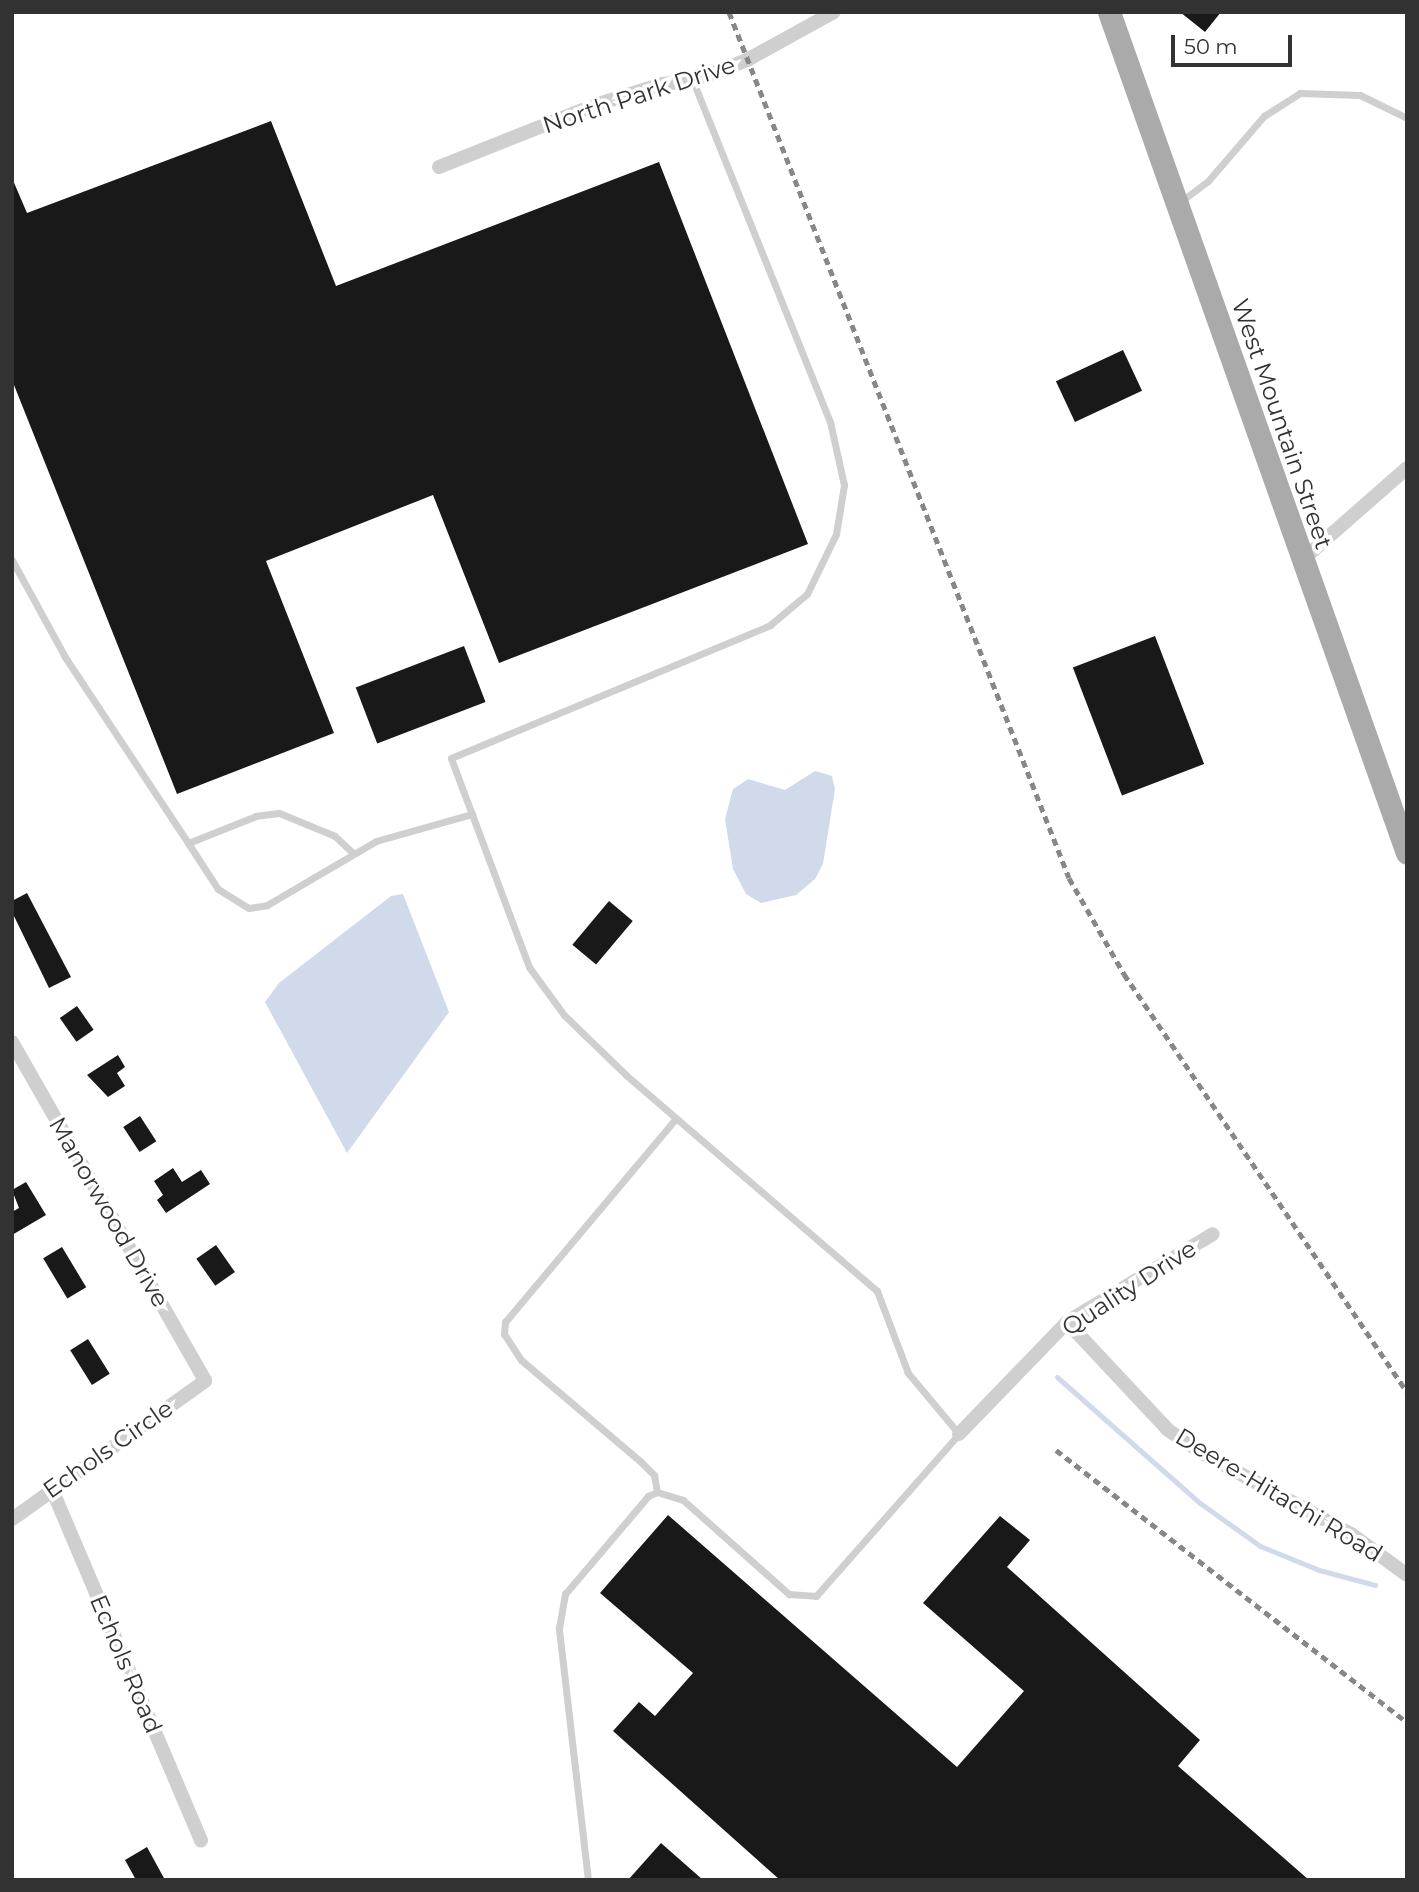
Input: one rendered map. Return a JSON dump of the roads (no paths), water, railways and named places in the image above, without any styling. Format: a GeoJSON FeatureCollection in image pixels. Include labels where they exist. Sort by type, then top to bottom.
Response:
{"type":"FeatureCollection","features":[{"type":"Feature","properties":{"kind":"main road","name":"West Mountain Street"},"geometry":{"type":"LineString","coordinates":[[1109,12],[1301,561],[1405,842]]}},
{"type":"Feature","properties":{"kind":"street","name":"North Park Drive"},"geometry":{"type":"LineString","coordinates":[[439,167],[595,105],[662,84],[693,81],[747,60],[834,12]]}},
{"type":"Feature","properties":{"kind":"street"},"geometry":{"type":"LineString","coordinates":[[1301,561],[1407,468]]}},
{"type":"Feature","properties":{"kind":"street","name":"Manorwood Drive"},"geometry":{"type":"LineString","coordinates":[[12,1042],[205,1381]]}},
{"type":"Feature","properties":{"kind":"street","name":"Quality Drive"},"geometry":{"type":"LineString","coordinates":[[959,1434],[1068,1322],[1213,1234]]}},
{"type":"Feature","properties":{"kind":"street","name":"Deere-Hitachi Road"},"geometry":{"type":"LineString","coordinates":[[1068,1322],[1168,1430],[1204,1454],[1351,1534],[1407,1575]]}},
{"type":"Feature","properties":{"kind":"street","name":"Echols Circle"},"geometry":{"type":"LineString","coordinates":[[12,1519],[51,1487],[205,1381]]}},
{"type":"Feature","properties":{"kind":"street","name":"Echols Road"},"geometry":{"type":"LineString","coordinates":[[51,1487],[201,1840]]}},
{"type":"Feature","properties":{"kind":"lane"},"geometry":{"type":"LineString","coordinates":[[588,1880],[559,1629],[565,1594],[648,1496],[657,1492],[683,1500],[789,1594],[817,1596],[959,1434],[908,1373],[877,1291],[676,1118],[564,1015],[529,967],[451,758],[770,625],[807,594],[836,534],[844,485],[830,422],[693,81]]}},
{"type":"Feature","properties":{"kind":"lane"},"geometry":{"type":"LineString","coordinates":[[1177,203],[1208,181],[1264,116],[1300,93],[1360,95],[1407,118]]}},
{"type":"Feature","properties":{"kind":"lane"},"geometry":{"type":"LineString","coordinates":[[12,560],[65,657],[223,894],[249,908],[267,905],[376,841],[472,814]]}},
{"type":"Feature","properties":{"kind":"lane"},"geometry":{"type":"LineString","coordinates":[[188,843],[256,816],[279,813],[335,836],[353,853]]}},
{"type":"Feature","properties":{"kind":"lane"},"geometry":{"type":"LineString","coordinates":[[657,1492],[654,1475],[522,1360],[504,1334],[505,1322],[676,1118]]}},
{"type":"Feature","properties":{"kind":"water"},"geometry":{"type":"Polygon","coordinates":[[[815,771],[832,776],[835,789],[823,864],[815,879],[796,895],[761,903],[746,894],[733,869],[725,819],[733,789],[748,779],[785,790],[815,771]]]}},
{"type":"Feature","properties":{"kind":"water"},"geometry":{"type":"Polygon","coordinates":[[[403,894],[449,1012],[347,1153],[265,1002],[279,983],[391,896],[403,894]]]}},
{"type":"Feature","properties":{"kind":"waterway"},"geometry":{"type":"LineString","coordinates":[[1057,1377],[1200,1503],[1260,1546],[1319,1570],[1375,1585]]}},
{"type":"Feature","properties":{"kind":"railway"},"geometry":{"type":"LineString","coordinates":[[729,12],[1069,878],[1124,974],[1407,1392]]}},
{"type":"Feature","properties":{"kind":"railway"},"geometry":{"type":"LineString","coordinates":[[1056,1450],[1407,1722]]}}]}
